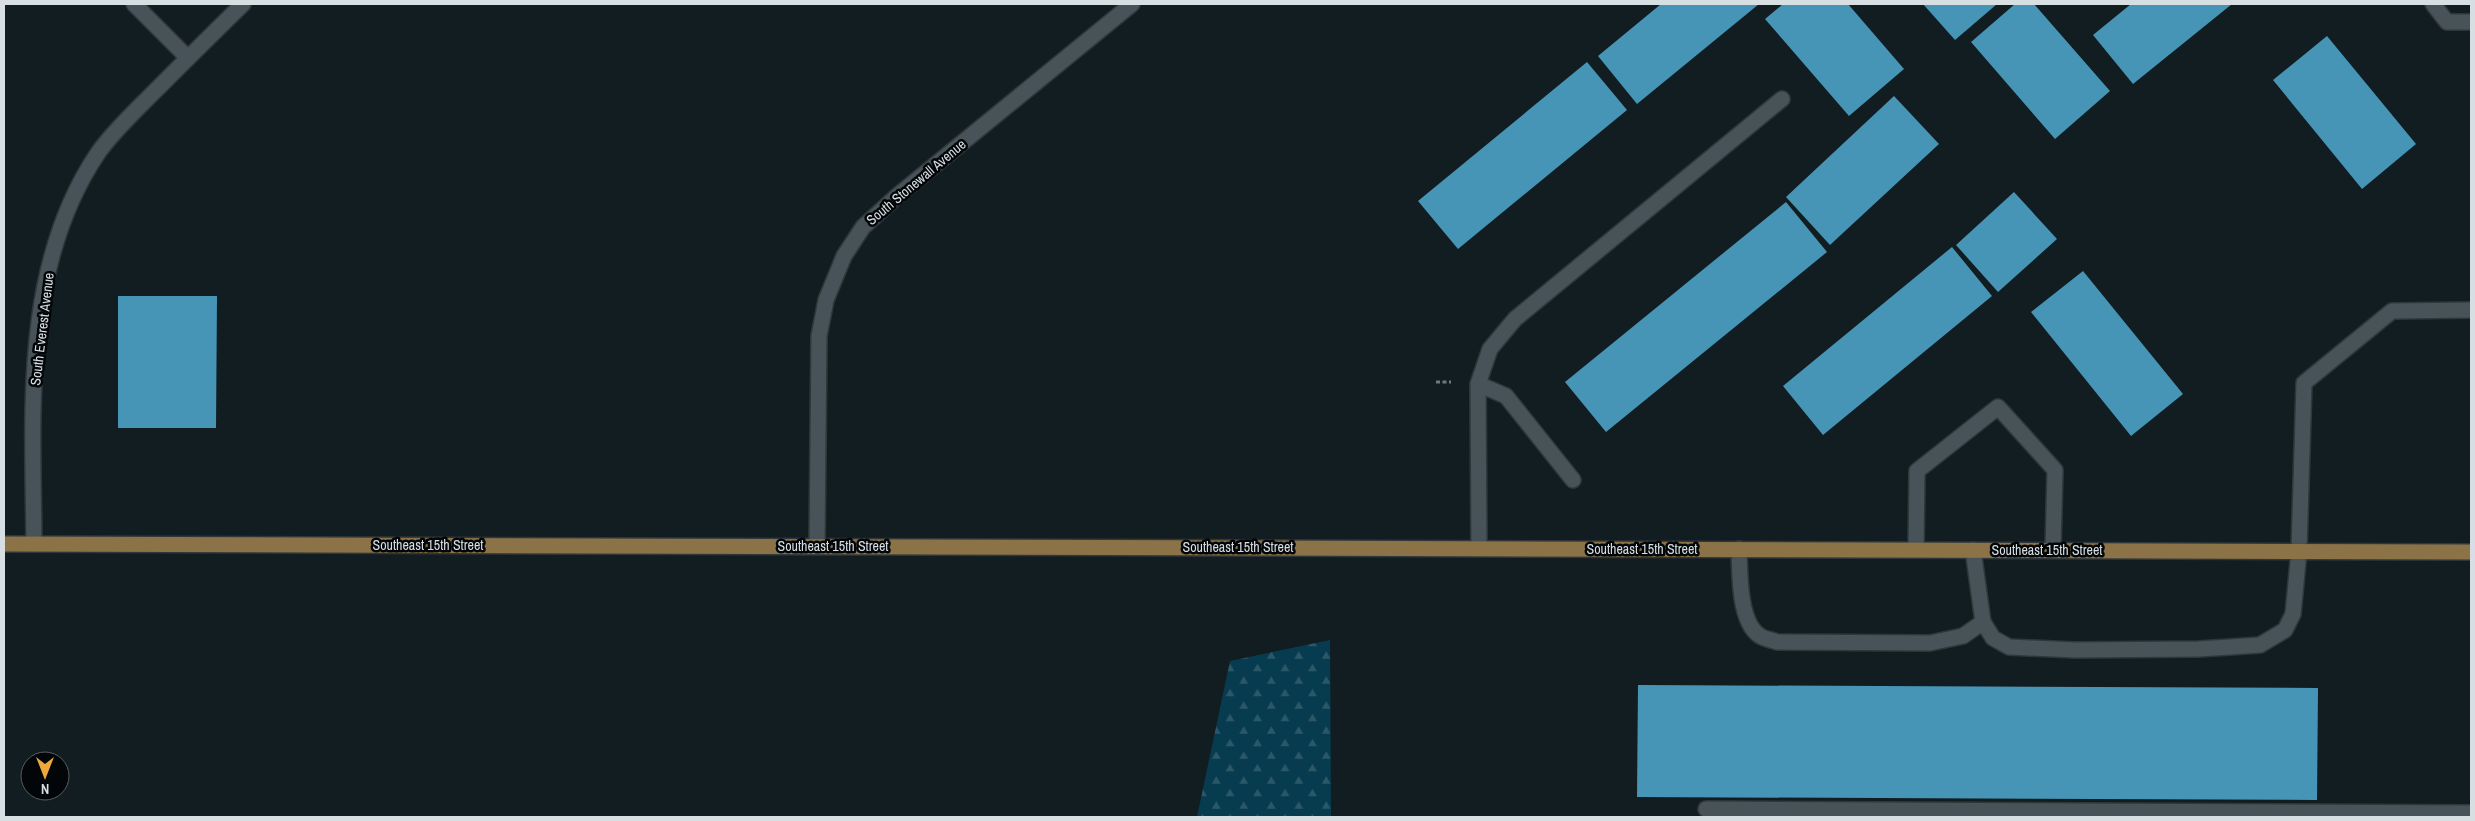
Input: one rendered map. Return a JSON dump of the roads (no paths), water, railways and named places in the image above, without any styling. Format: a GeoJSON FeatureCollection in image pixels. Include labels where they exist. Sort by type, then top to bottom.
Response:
{"type":"FeatureCollection","features":[{"type":"Feature","properties":{"kind":"main road","name":"Southeast 15th Street"},"geometry":{"type":"LineString","coordinates":[[4,544],[2471,552]]}},
{"type":"Feature","properties":{"kind":"street"},"geometry":{"type":"LineString","coordinates":[[134,4],[188,58]]}},
{"type":"Feature","properties":{"kind":"street","name":"South Everest Avenue"},"geometry":{"type":"LineString","coordinates":[[34,544],[35,373],[44,288],[53,249],[80,185],[98,153],[117,130],[243,4]]}},
{"type":"Feature","properties":{"kind":"street","name":"South Stonewall Avenue"},"geometry":{"type":"LineString","coordinates":[[817,546],[819,336],[826,300],[844,256],[864,227],[897,196],[1132,4]]}},
{"type":"Feature","properties":{"kind":"street"},"geometry":{"type":"LineString","coordinates":[[2433,4],[2447,22],[2471,22]]}},
{"type":"Feature","properties":{"kind":"street"},"geometry":{"type":"LineString","coordinates":[[1479,548],[1478,384],[1490,349],[1515,319],[1782,98]]}},
{"type":"Feature","properties":{"kind":"street"},"geometry":{"type":"LineString","coordinates":[[1973,550],[1983,622],[1993,638],[2009,647],[2075,650],[2199,649],[2260,645],[2285,630],[2293,614],[2299,551],[2304,383],[2392,311],[2471,310]]}},
{"type":"Feature","properties":{"kind":"street"},"geometry":{"type":"LineString","coordinates":[[1478,384],[1506,396],[1573,480]]}},
{"type":"Feature","properties":{"kind":"street"},"geometry":{"type":"LineString","coordinates":[[1916,550],[1917,470],[1998,406],[2055,470],[2053,550]]}},
{"type":"Feature","properties":{"kind":"street"},"geometry":{"type":"LineString","coordinates":[[1739,549],[1740,586],[1748,622],[1760,636],[1777,642],[1930,642],[1963,636],[1983,622]]}},
{"type":"Feature","properties":{"kind":"street"},"geometry":{"type":"LineString","coordinates":[[1706,809],[2471,813]]}}]}
